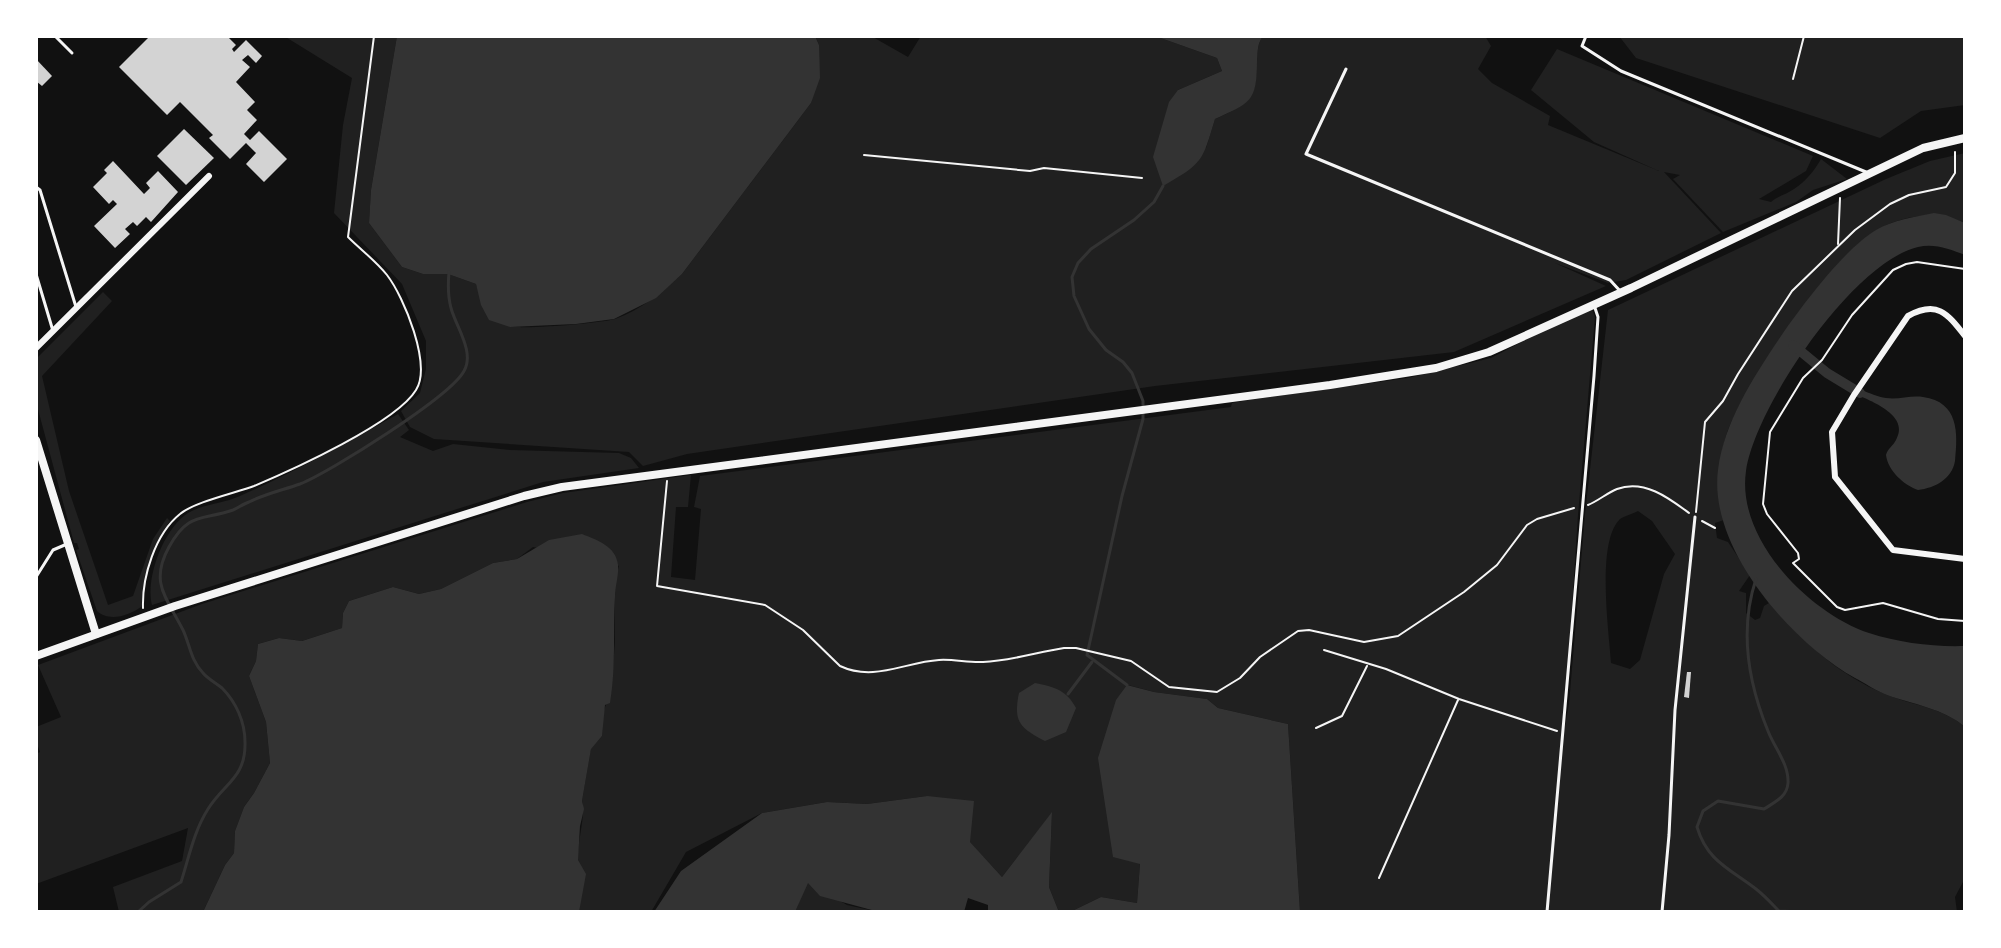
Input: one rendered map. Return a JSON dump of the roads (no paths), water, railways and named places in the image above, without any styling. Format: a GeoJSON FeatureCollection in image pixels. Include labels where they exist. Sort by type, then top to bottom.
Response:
{"type":"FeatureCollection","features":[{"type":"Feature","properties":{"kind":"street"},"geometry":{"type":"LineString","coordinates":[[36,656],[175,606],[524,496],[581,484],[1436,368],[1497,349],[1923,148],[1965,138]]}},
{"type":"Feature","properties":{"kind":"street"},"geometry":{"type":"LineString","coordinates":[[36,348],[209,176]]}},
{"type":"Feature","properties":{"kind":"street"},"geometry":{"type":"LineString","coordinates":[[1965,336],[1949,316],[1936,309],[1922,308],[1908,316],[1859,386],[1832,432],[1835,477],[1893,550],[1965,559]]}},
{"type":"Feature","properties":{"kind":"street"},"geometry":{"type":"LineString","coordinates":[[36,440],[96,634]]}},
{"type":"Feature","properties":{"kind":"lane"},"geometry":{"type":"LineString","coordinates":[[55,36],[72,53]]}},
{"type":"Feature","properties":{"kind":"lane"},"geometry":{"type":"LineString","coordinates":[[1586,36],[1582,46],[1621,71],[1870,174]]}},
{"type":"Feature","properties":{"kind":"lane"},"geometry":{"type":"LineString","coordinates":[[1346,69],[1306,154],[1610,280],[1621,292]]}},
{"type":"Feature","properties":{"kind":"lane"},"geometry":{"type":"LineString","coordinates":[[36,187],[40,190],[77,308]]}},
{"type":"Feature","properties":{"kind":"lane"},"geometry":{"type":"LineString","coordinates":[[36,274],[53,331]]}},
{"type":"Feature","properties":{"kind":"lane"},"geometry":{"type":"LineString","coordinates":[[1547,912],[1597,332],[1598,317],[1594,305]]}},
{"type":"Feature","properties":{"kind":"lane"},"geometry":{"type":"LineString","coordinates":[[1662,912],[1675,710],[1695,517]]}},
{"type":"Feature","properties":{"kind":"lane"},"geometry":{"type":"LineString","coordinates":[[36,577],[53,550],[67,544]]}},
{"type":"Feature","properties":{"kind":"waterway"},"geometry":{"type":"LineString","coordinates":[[1127,685],[1087,655],[1122,496],[1143,419],[1143,401],[1132,373],[1106,350],[1089,329],[1074,296],[1072,277],[1078,263],[1091,249],[1134,220],[1154,202],[1163,186]]}},
{"type":"Feature","properties":{"kind":"waterway"},"geometry":{"type":"LineString","coordinates":[[138,912],[181,882],[203,817],[238,772],[244,754],[243,727],[235,706],[222,688],[205,675],[196,663],[162,590],[160,571],[169,547],[189,523],[300,484],[336,465],[414,415],[454,383],[464,371],[467,356],[450,304],[449,272]]}},
{"type":"Feature","properties":{"kind":"waterway"},"geometry":{"type":"LineString","coordinates":[[1793,345],[1827,373],[1860,393]]}},
{"type":"Feature","properties":{"kind":"waterway"},"geometry":{"type":"LineString","coordinates":[[1756,579],[1748,617],[1748,656],[1761,712],[1786,769],[1787,788],[1780,799],[1764,809],[1718,801],[1703,811],[1697,827],[1713,856],[1779,911],[1803,912]]}},
{"type":"Feature","properties":{"kind":"waterway"},"geometry":{"type":"LineString","coordinates":[[1068,694],[1092,662]]}}]}
